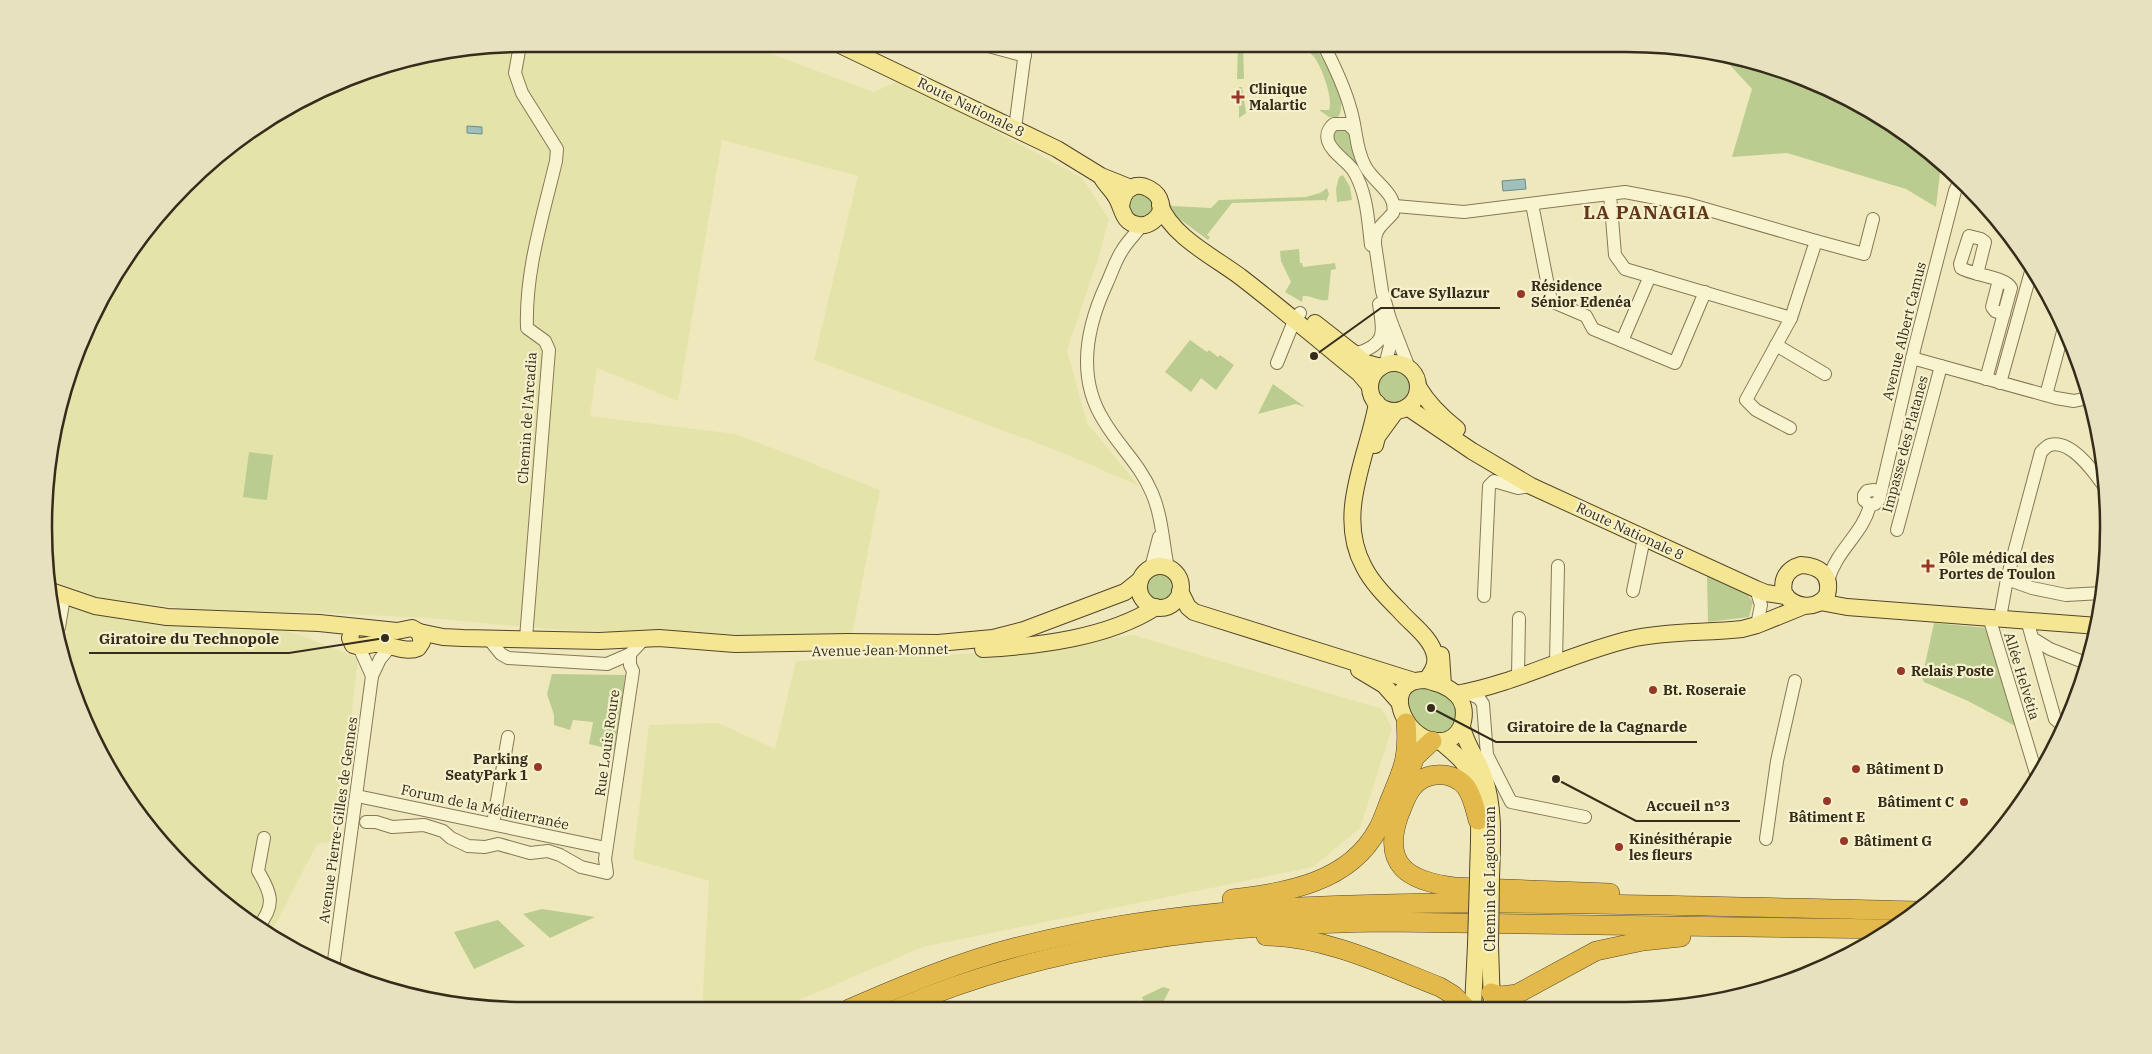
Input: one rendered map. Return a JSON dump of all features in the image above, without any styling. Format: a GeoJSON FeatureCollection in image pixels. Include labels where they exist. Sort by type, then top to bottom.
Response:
{"type":"FeatureCollection","features":[{"type":"Feature","properties":{"kind":"highway"},"geometry":{"type":"LineString","coordinates":[[1069,935],[1151,911],[1297,888],[1309,885],[1340,870],[1367,845],[1378,829],[1405,762],[1408,743],[1406,723]]}},
{"type":"Feature","properties":{"kind":"highway"},"geometry":{"type":"LineString","coordinates":[[1436,741],[1416,757],[1396,805],[1390,828],[1392,847],[1399,862],[1410,874],[1436,884],[1454,887],[1734,898],[1798,908]]}},
{"type":"Feature","properties":{"kind":"highway"},"geometry":{"type":"LineString","coordinates":[[1392,847],[1396,824],[1407,796],[1418,781],[1429,776],[1445,776],[1461,782],[1474,802],[1478,820]]}},
{"type":"Feature","properties":{"kind":"highway"},"geometry":{"type":"LineString","coordinates":[[866,1002],[960,963],[1016,947],[1069,935],[1179,916],[1292,906],[1381,903],[1538,903],[1904,911]]}},
{"type":"Feature","properties":{"kind":"highway"},"geometry":{"type":"LineString","coordinates":[[917,1002],[1006,971],[1057,957],[1125,943],[1180,935],[1308,923],[1386,922],[1877,929]]}},
{"type":"Feature","properties":{"kind":"highway"},"geometry":{"type":"LineString","coordinates":[[1492,1000],[1501,996],[1512,1000],[1580,958],[1614,946],[1675,937],[1877,929]]}},
{"type":"Feature","properties":{"kind":"highway"},"geometry":{"type":"LineString","coordinates":[[1125,943],[1178,944],[1255,936],[1304,939],[1348,951],[1440,987],[1460,1002]]}},
{"type":"Feature","properties":{"kind":"main road","name":"Route Nationale 8"},"geometry":{"type":"LineString","coordinates":[[855,52],[1057,149],[1101,176],[1132,188]]}},
{"type":"Feature","properties":{"kind":"main road","name":"Route Nationale 8"},"geometry":{"type":"LineString","coordinates":[[1101,176],[1114,193],[1123,213]]}},
{"type":"Feature","properties":{"kind":"main road"},"geometry":{"type":"LineString","coordinates":[[1189,240],[1162,227],[1136,225],[1123,213],[1123,196],[1132,188],[1144,186],[1150,189],[1156,193],[1167,218],[1189,240],[1243,279],[1347,348],[1366,363],[1383,366],[1398,363],[1409,368],[1416,376],[1418,388],[1415,399],[1402,409],[1389,410],[1377,403],[1370,386],[1359,372],[1297,316]]}},
{"type":"Feature","properties":{"kind":"main road"},"geometry":{"type":"LineString","coordinates":[[1145,225],[1157,216],[1160,205]]}},
{"type":"Feature","properties":{"kind":"main road"},"geometry":{"type":"LineString","coordinates":[[1370,386],[1373,375],[1383,366]]}},
{"type":"Feature","properties":{"kind":"main road","name":"Route Nationale 8"},"geometry":{"type":"LineString","coordinates":[[1418,388],[1444,419],[1476,443],[1505,472]]}},
{"type":"Feature","properties":{"kind":"main road"},"geometry":{"type":"LineString","coordinates":[[1377,403],[1352,503],[1354,536],[1360,559],[1370,576],[1434,650],[1435,664],[1420,680],[1402,692],[1400,703],[1400,712],[1406,723],[1423,737],[1436,741],[1450,739],[1466,705],[1498,684],[1556,662],[1632,639],[1742,629],[1804,606],[1826,591]]}},
{"type":"Feature","properties":{"kind":"main road","name":"Route Nationale 8"},"geometry":{"type":"LineString","coordinates":[[1402,409],[1531,486],[1756,589],[1785,590]]}},
{"type":"Feature","properties":{"kind":"main road","name":"Chemin de Lagoubran"},"geometry":{"type":"LineString","coordinates":[[1402,409],[1377,437],[1362,497],[1361,530],[1376,568],[1436,644],[1442,660],[1466,705],[1466,742],[1484,776],[1490,799],[1492,836],[1484,878]]}},
{"type":"Feature","properties":{"kind":"main road"},"geometry":{"type":"LineString","coordinates":[[1764,622],[1785,590],[1787,573],[1794,567],[1801,565],[1817,568],[1823,572],[1826,591],[1847,606],[2089,625]]}},
{"type":"Feature","properties":{"kind":"main road"},"geometry":{"type":"LineString","coordinates":[[1207,617],[1188,607],[1180,591],[1180,581],[1168,568],[1162,566],[1146,574],[1139,587],[1142,596],[1148,604],[1207,617],[1333,656],[1420,680],[1466,705]]}},
{"type":"Feature","properties":{"kind":"main road","name":"Avenue Jean Monnet"},"geometry":{"type":"LineString","coordinates":[[637,646],[938,642],[993,638],[1024,630],[1124,592],[1146,574]]}},
{"type":"Feature","properties":{"kind":"main road"},"geometry":{"type":"LineString","coordinates":[[1785,590],[1795,604],[1804,606]]}},
{"type":"Feature","properties":{"kind":"main road"},"geometry":{"type":"LineString","coordinates":[[1160,607],[1175,601],[1180,591]]}},
{"type":"Feature","properties":{"kind":"main road"},"geometry":{"type":"LineString","coordinates":[[58,594],[115,610],[167,616],[296,622],[374,644],[409,651],[420,639],[412,628],[397,631],[363,626],[355,638]]}},
{"type":"Feature","properties":{"kind":"main road","name":"Avenue Jean Monnet"},"geometry":{"type":"LineString","coordinates":[[420,639],[443,637],[599,641],[637,646],[733,652],[996,648],[1078,637],[1130,620],[1160,607]]}},
{"type":"Feature","properties":{"kind":"main road"},"geometry":{"type":"LineString","coordinates":[[1333,656],[1379,682],[1400,703]]}},
{"type":"Feature","properties":{"kind":"main road","name":"Chemin de Lagoubran"},"geometry":{"type":"LineString","coordinates":[[1436,741],[1460,758],[1472,775],[1478,801],[1484,878],[1483,945],[1492,1000]]}},
{"type":"Feature","properties":{"kind":"main road","name":"Chemin de Lagoubran"},"geometry":{"type":"LineString","coordinates":[[1473,1002],[1476,976],[1483,945]]}},
{"type":"Feature","properties":{"kind":"main road"},"geometry":{"type":"LineString","coordinates":[[1476,976],[1479,986],[1492,1000]]}},
{"type":"Feature","properties":{"kind":"street"},"geometry":{"type":"LineString","coordinates":[[1015,128],[1026,52]]}},
{"type":"Feature","properties":{"kind":"street"},"geometry":{"type":"LineString","coordinates":[[1327,52],[1335,66],[1352,111],[1358,152],[1367,171],[1392,198],[1395,206],[1393,213],[1379,226],[1375,238],[1382,292],[1409,368]]}},
{"type":"Feature","properties":{"kind":"street","name":"Chemin de l'Arcadia"},"geometry":{"type":"LineString","coordinates":[[519,53],[515,73],[522,93],[557,149],[556,161],[533,252],[526,310],[527,328],[545,341],[549,350],[526,638]]}},
{"type":"Feature","properties":{"kind":"street"},"geometry":{"type":"LineString","coordinates":[[1341,123],[1346,113],[1347,99]]}},
{"type":"Feature","properties":{"kind":"street"},"geometry":{"type":"LineString","coordinates":[[1347,348],[1358,352],[1371,348],[1380,342],[1383,332],[1363,192],[1353,170],[1335,152],[1328,140],[1330,127],[1341,123],[1348,124],[1354,130]]}},
{"type":"Feature","properties":{"kind":"street","name":"Avenue Albert Camus"},"geometry":{"type":"LineString","coordinates":[[1836,559],[1863,522],[1870,505],[1878,502],[1877,492],[1884,479],[1912,358],[1958,188]]}},
{"type":"Feature","properties":{"kind":"street"},"geometry":{"type":"LineString","coordinates":[[1395,206],[1464,212],[1626,192],[1688,204],[1864,254],[1873,218]]}},
{"type":"Feature","properties":{"kind":"street"},"geometry":{"type":"LineString","coordinates":[[1610,194],[1615,255],[1625,269],[1791,318]]}},
{"type":"Feature","properties":{"kind":"street"},"geometry":{"type":"LineString","coordinates":[[1532,204],[1552,301],[1586,316],[1593,329],[1675,364],[1705,292]]}},
{"type":"Feature","properties":{"kind":"street"},"geometry":{"type":"LineString","coordinates":[[1123,213],[1123,248]]}},
{"type":"Feature","properties":{"kind":"street"},"geometry":{"type":"LineString","coordinates":[[1367,213],[1376,220],[1385,220]]}},
{"type":"Feature","properties":{"kind":"street"},"geometry":{"type":"LineString","coordinates":[[1145,225],[1123,248],[1093,316],[1089,334],[1086,367],[1090,390],[1103,420],[1136,462],[1154,496],[1168,568]]}},
{"type":"Feature","properties":{"kind":"street"},"geometry":{"type":"LineString","coordinates":[[1790,428],[1756,410],[1746,400],[1791,318],[1816,241]]}},
{"type":"Feature","properties":{"kind":"street"},"geometry":{"type":"LineString","coordinates":[[1977,274],[2008,283],[2011,288],[1986,379]]}},
{"type":"Feature","properties":{"kind":"street"},"geometry":{"type":"LineString","coordinates":[[1622,341],[1650,276]]}},
{"type":"Feature","properties":{"kind":"street"},"geometry":{"type":"LineString","coordinates":[[2000,383],[2029,278]]}},
{"type":"Feature","properties":{"kind":"street"},"geometry":{"type":"LineString","coordinates":[[1379,304],[1390,346],[1383,366]]}},
{"type":"Feature","properties":{"kind":"street"},"geometry":{"type":"LineString","coordinates":[[1277,363],[1297,316]]}},
{"type":"Feature","properties":{"kind":"street"},"geometry":{"type":"LineString","coordinates":[[2046,395],[2061,340]]}},
{"type":"Feature","properties":{"kind":"street"},"geometry":{"type":"LineString","coordinates":[[1776,345],[1825,374]]}},
{"type":"Feature","properties":{"kind":"street"},"geometry":{"type":"LineString","coordinates":[[1912,358],[2046,395],[2070,400],[2081,399]]}},
{"type":"Feature","properties":{"kind":"street","name":"Impasse des Platanes"},"geometry":{"type":"LineString","coordinates":[[1897,530],[1941,366]]}},
{"type":"Feature","properties":{"kind":"street"},"geometry":{"type":"LineString","coordinates":[[1994,617],[2007,579],[2041,452],[2050,445],[2062,445],[2086,461],[2096,475]]}},
{"type":"Feature","properties":{"kind":"street"},"geometry":{"type":"LineString","coordinates":[[1484,596],[1489,486],[1494,481],[1518,488],[1531,486]]}},
{"type":"Feature","properties":{"kind":"street"},"geometry":{"type":"LineString","coordinates":[[1146,574],[1161,532]]}},
{"type":"Feature","properties":{"kind":"street"},"geometry":{"type":"LineString","coordinates":[[1633,590],[1644,538]]}},
{"type":"Feature","properties":{"kind":"street"},"geometry":{"type":"LineString","coordinates":[[1817,568],[1836,559]]}},
{"type":"Feature","properties":{"kind":"street"},"geometry":{"type":"LineString","coordinates":[[1826,591],[1836,559]]}},
{"type":"Feature","properties":{"kind":"street"},"geometry":{"type":"LineString","coordinates":[[1556,662],[1558,566]]}},
{"type":"Feature","properties":{"kind":"street"},"geometry":{"type":"LineString","coordinates":[[2007,579],[2032,588],[2066,595],[2094,593]]}},
{"type":"Feature","properties":{"kind":"street"},"geometry":{"type":"LineString","coordinates":[[1756,589],[1762,605],[1764,622]]}},
{"type":"Feature","properties":{"kind":"street"},"geometry":{"type":"LineString","coordinates":[[61,614],[64,596]]}},
{"type":"Feature","properties":{"kind":"street","name":"Allée Helvétia"},"geometry":{"type":"LineString","coordinates":[[1994,617],[2034,767]]}},
{"type":"Feature","properties":{"kind":"street"},"geometry":{"type":"LineString","coordinates":[[1518,676],[1519,618]]}},
{"type":"Feature","properties":{"kind":"street"},"geometry":{"type":"LineString","coordinates":[[2028,620],[2055,719],[2058,721]]}},
{"type":"Feature","properties":{"kind":"street","name":"Avenue Pierre-Gilles de Gennes"},"geometry":{"type":"LineString","coordinates":[[355,638],[372,676]]}},
{"type":"Feature","properties":{"kind":"street"},"geometry":{"type":"LineString","coordinates":[[488,638],[508,658],[607,664],[633,671]]}},
{"type":"Feature","properties":{"kind":"street"},"geometry":{"type":"LineString","coordinates":[[2032,638],[2050,650],[2080,661]]}},
{"type":"Feature","properties":{"kind":"street","name":"Avenue Pierre-Gilles de Gennes"},"geometry":{"type":"LineString","coordinates":[[334,960],[372,676],[380,659],[391,646]]}},
{"type":"Feature","properties":{"kind":"street"},"geometry":{"type":"LineString","coordinates":[[607,664],[637,646]]}},
{"type":"Feature","properties":{"kind":"street","name":"Rue Louis Roure"},"geometry":{"type":"LineString","coordinates":[[606,854],[633,671],[629,660],[637,646]]}},
{"type":"Feature","properties":{"kind":"street"},"geometry":{"type":"LineString","coordinates":[[1766,839],[1776,770],[1795,681]]}},
{"type":"Feature","properties":{"kind":"street"},"geometry":{"type":"LineString","coordinates":[[1466,705],[1487,755],[1511,802],[1585,817]]}},
{"type":"Feature","properties":{"kind":"street"},"geometry":{"type":"LineString","coordinates":[[493,824],[508,737]]}},
{"type":"Feature","properties":{"kind":"street","name":"Forum de la Méditerranée"},"geometry":{"type":"LineString","coordinates":[[357,796],[493,824],[606,854]]}},
{"type":"Feature","properties":{"kind":"street"},"geometry":{"type":"LineString","coordinates":[[366,822],[376,822],[392,827],[424,825],[443,831],[451,838],[468,846],[485,847],[498,844],[530,853],[548,851],[560,855],[581,867],[607,873],[606,854]]}},
{"type":"Feature","properties":{"kind":"street"},"geometry":{"type":"LineString","coordinates":[[263,922],[266,918],[271,902],[268,888],[258,872],[264,838]]}},
{"type":"Feature","properties":{"kind":"green space"},"geometry":{"type":"Polygon","coordinates":[[[527,52],[766,52],[874,92],[901,80],[1082,178],[1109,219],[1098,259],[1067,350],[1087,423],[1139,486],[1061,452],[814,360],[858,176],[722,140],[678,401],[597,368],[590,416],[736,434],[880,490],[851,639],[737,641],[682,633],[560,630],[428,618],[303,612],[215,612],[98,598],[57,584],[52,527],[57,465],[69,404],[78,374],[101,317],[132,263],[151,238],[191,191],[214,170],[263,132],[290,116],[317,101],[374,78],[434,62],[496,54],[527,52]]]}},
{"type":"Feature","properties":{"kind":"green space"},"geometry":{"type":"Polygon","coordinates":[[[1238,52],[1243,52],[1244,79],[1237,79],[1238,52]]]}},
{"type":"Feature","properties":{"kind":"green space"},"geometry":{"type":"Polygon","coordinates":[[[1309,52],[1319,52],[1334,80],[1341,101],[1341,110],[1338,117],[1329,117],[1319,110],[1329,110],[1330,99],[1320,67],[1309,52]]]}},
{"type":"Feature","properties":{"kind":"green space"},"geometry":{"type":"Polygon","coordinates":[[[1730,65],[1778,78],[1807,89],[1835,101],[1889,132],[1940,172],[1936,207],[1906,189],[1787,153],[1732,157],[1752,89],[1730,65]]]}},
{"type":"Feature","properties":{"kind":"green space"},"geometry":{"type":"Polygon","coordinates":[[[1239,87],[1242,87],[1246,113],[1239,118],[1239,87]]]}},
{"type":"Feature","properties":{"kind":"green space"},"geometry":{"type":"Polygon","coordinates":[[[1348,129],[1364,169],[1358,173],[1336,148],[1332,135],[1336,130],[1348,129]]]}},
{"type":"Feature","properties":{"kind":"green space"},"geometry":{"type":"Polygon","coordinates":[[[1343,175],[1350,187],[1352,200],[1337,202],[1336,189],[1339,177],[1343,175]]]}},
{"type":"Feature","properties":{"kind":"green space"},"geometry":{"type":"Polygon","coordinates":[[[1327,188],[1329,194],[1326,202],[1325,200],[1232,203],[1207,235],[1210,237],[1208,240],[1166,209],[1166,198],[1172,206],[1211,208],[1219,200],[1306,197],[1320,193],[1327,188]]]}},
{"type":"Feature","properties":{"kind":"green space"},"geometry":{"type":"Polygon","coordinates":[[[1143,191],[1155,205],[1149,218],[1130,216],[1127,199],[1143,191]]]}},
{"type":"Feature","properties":{"kind":"green space"},"geometry":{"type":"Polygon","coordinates":[[[1299,249],[1300,263],[1302,263],[1303,267],[1335,263],[1336,269],[1331,270],[1328,300],[1303,296],[1302,302],[1285,292],[1291,282],[1281,261],[1280,251],[1299,249]]]}},
{"type":"Feature","properties":{"kind":"green space"},"geometry":{"type":"Polygon","coordinates":[[[1190,340],[1207,352],[1209,350],[1218,357],[1220,355],[1234,365],[1216,390],[1201,378],[1191,392],[1165,372],[1190,340]]]}},
{"type":"Feature","properties":{"kind":"green space"},"geometry":{"type":"Polygon","coordinates":[[[1394,368],[1401,369],[1407,373],[1411,379],[1411,393],[1407,399],[1401,403],[1394,404],[1387,403],[1381,399],[1377,393],[1376,386],[1377,379],[1381,373],[1387,369],[1394,368]]]}},
{"type":"Feature","properties":{"kind":"green space"},"geometry":{"type":"Polygon","coordinates":[[[1273,384],[1305,407],[1296,404],[1258,414],[1273,384]]]}},
{"type":"Feature","properties":{"kind":"green space"},"geometry":{"type":"Polygon","coordinates":[[[249,452],[273,455],[267,500],[243,497],[249,452]]]}},
{"type":"Feature","properties":{"kind":"green space"},"geometry":{"type":"Polygon","coordinates":[[[1160,571],[1172,575],[1176,587],[1172,599],[1160,603],[1148,599],[1144,587],[1148,575],[1160,571]]]}},
{"type":"Feature","properties":{"kind":"green space"},"geometry":{"type":"Polygon","coordinates":[[[1707,576],[1745,591],[1753,602],[1749,617],[1708,622],[1707,576]]]}},
{"type":"Feature","properties":{"kind":"green space"},"geometry":{"type":"Polygon","coordinates":[[[58,597],[126,621],[289,631],[358,658],[338,841],[317,844],[274,928],[238,903],[191,863],[170,840],[132,791],[101,737],[78,680],[69,650],[58,597]]]}},
{"type":"Feature","properties":{"kind":"green space"},"geometry":{"type":"Polygon","coordinates":[[[1934,623],[1988,628],[2019,728],[1968,701],[1924,682],[1922,678],[1934,623]]]}},
{"type":"Feature","properties":{"kind":"green space"},"geometry":{"type":"Polygon","coordinates":[[[1133,635],[1382,709],[1392,728],[1360,828],[1313,867],[923,947],[794,1002],[702,1002],[709,881],[633,859],[649,725],[718,723],[775,749],[796,661],[1007,652],[1133,635]]]}},
{"type":"Feature","properties":{"kind":"green space"},"geometry":{"type":"Polygon","coordinates":[[[552,674],[625,675],[618,751],[589,744],[593,722],[573,720],[570,730],[554,725],[554,715],[547,694],[552,674]]]}},
{"type":"Feature","properties":{"kind":"green space"},"geometry":{"type":"Polygon","coordinates":[[[1426,686],[1445,695],[1455,705],[1457,719],[1445,734],[1430,733],[1416,723],[1409,713],[1407,697],[1416,688],[1426,686]]]}},
{"type":"Feature","properties":{"kind":"green space"},"geometry":{"type":"Polygon","coordinates":[[[542,909],[595,917],[550,938],[523,914],[542,909]]]}},
{"type":"Feature","properties":{"kind":"green space"},"geometry":{"type":"Polygon","coordinates":[[[498,920],[525,946],[474,969],[454,932],[498,920]]]}},
{"type":"Feature","properties":{"kind":"green space"},"geometry":{"type":"Polygon","coordinates":[[[1163,987],[1170,989],[1163,1002],[1144,1002],[1142,997],[1163,987]]]}},
{"type":"Feature","properties":{"kind":"water"},"geometry":{"type":"Polygon","coordinates":[[[467,126],[482,127],[482,134],[467,133],[467,126]]]}},
{"type":"Feature","properties":{"kind":"water"},"geometry":{"type":"Polygon","coordinates":[[[1525,179],[1526,189],[1503,191],[1502,181],[1525,179]]]}},
{"type":"Feature","properties":{"kind":"place","name":"Clinique Malartic"},"geometry":{"type":"Point","coordinates":[1238,97]}},
{"type":"Feature","properties":{"kind":"place","name":"Résidence Sénior Edenéa"},"geometry":{"type":"Point","coordinates":[1521,294]}},
{"type":"Feature","properties":{"kind":"place","name":"Cave Syllazur"},"geometry":{"type":"Point","coordinates":[1314,356]}},
{"type":"Feature","properties":{"kind":"place","name":"Pôle médical des Portes de Toulon"},"geometry":{"type":"Point","coordinates":[1928,566]}},
{"type":"Feature","properties":{"kind":"place","name":"Giratoire du Technopole"},"geometry":{"type":"Point","coordinates":[385,638]}},
{"type":"Feature","properties":{"kind":"place","name":"Relais Poste"},"geometry":{"type":"Point","coordinates":[1901,671]}},
{"type":"Feature","properties":{"kind":"place","name":"Bt. Roseraie"},"geometry":{"type":"Point","coordinates":[1653,690]}},
{"type":"Feature","properties":{"kind":"place","name":"Giratoire de la Cagnarde"},"geometry":{"type":"Point","coordinates":[1431,708]}},
{"type":"Feature","properties":{"kind":"place","name":"Parking SeatyPark 1"},"geometry":{"type":"Point","coordinates":[538,767]}},
{"type":"Feature","properties":{"kind":"place","name":"Bâtiment D"},"geometry":{"type":"Point","coordinates":[1856,769]}},
{"type":"Feature","properties":{"kind":"place","name":"Accueil n°3"},"geometry":{"type":"Point","coordinates":[1556,779]}},
{"type":"Feature","properties":{"kind":"place","name":"Bâtiment E"},"geometry":{"type":"Point","coordinates":[1827,801]}},
{"type":"Feature","properties":{"kind":"place","name":"Bâtiment C"},"geometry":{"type":"Point","coordinates":[1964,802]}},
{"type":"Feature","properties":{"kind":"place","name":"Bâtiment G"},"geometry":{"type":"Point","coordinates":[1844,841]}},
{"type":"Feature","properties":{"kind":"place","name":"Kinésithérapie les fleurs"},"geometry":{"type":"Point","coordinates":[1619,847]}},
{"type":"Feature","properties":{"kind":"district","name":"LA PANAGIA"},"geometry":{"type":"Point","coordinates":[1647,212]}}]}
